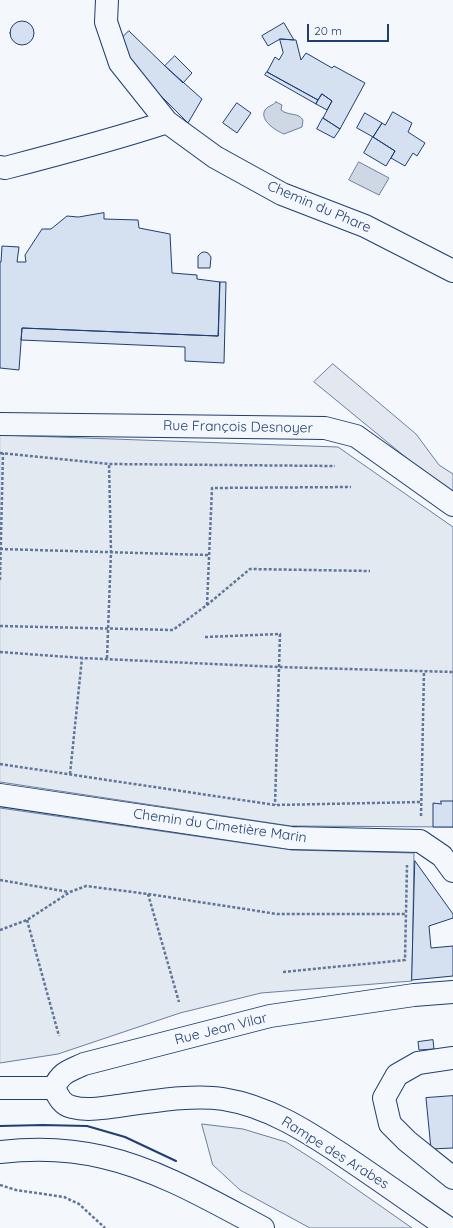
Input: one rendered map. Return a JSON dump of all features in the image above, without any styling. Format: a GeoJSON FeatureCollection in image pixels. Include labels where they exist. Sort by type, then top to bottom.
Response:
{"type":"FeatureCollection","features":[{"type":"Feature","properties":{"kind":"street","name":"Chemin du Phare"},"geometry":{"type":"LineString","coordinates":[[107,0],[106,22],[120,63],[167,122],[215,157],[282,194],[365,226],[453,271]]}},
{"type":"Feature","properties":{"kind":"street"},"geometry":{"type":"LineString","coordinates":[[0,168],[55,156],[167,122]]}},
{"type":"Feature","properties":{"kind":"street","name":"Rue François Desnoyer"},"geometry":{"type":"LineString","coordinates":[[0,424],[325,428],[356,436],[453,505]]}},
{"type":"Feature","properties":{"kind":"street","name":"Chemin du Cimetière Marin"},"geometry":{"type":"LineString","coordinates":[[0,795],[290,838],[420,841],[442,856],[453,871]]}},
{"type":"Feature","properties":{"kind":"street","name":"Rue Jean Vilar"},"geometry":{"type":"LineString","coordinates":[[54,1088],[58,1078],[84,1064],[270,1016],[414,994],[453,992]]}},
{"type":"Feature","properties":{"kind":"street"},"geometry":{"type":"LineString","coordinates":[[453,1058],[418,1063],[397,1075],[384,1098],[390,1124],[453,1178]]}},
{"type":"Feature","properties":{"kind":"street"},"geometry":{"type":"LineString","coordinates":[[0,1088],[54,1088]]}},
{"type":"Feature","properties":{"kind":"street","name":"Rampe des Arabes"},"geometry":{"type":"LineString","coordinates":[[54,1088],[60,1100],[71,1107],[104,1108],[188,1098],[222,1099],[254,1106],[287,1121],[321,1141],[364,1169],[448,1228]]}},
{"type":"Feature","properties":{"kind":"street"},"geometry":{"type":"LineString","coordinates":[[0,1152],[41,1150],[103,1156],[144,1169],[185,1186],[263,1228]]}},
{"type":"Feature","properties":{"kind":"path"},"geometry":{"type":"LineString","coordinates":[[0,580],[2,453],[109,464],[335,466]]}},
{"type":"Feature","properties":{"kind":"path"},"geometry":{"type":"LineString","coordinates":[[107,658],[111,552],[109,464]]}},
{"type":"Feature","properties":{"kind":"path"},"geometry":{"type":"LineString","coordinates":[[207,605],[212,488],[351,487]]}},
{"type":"Feature","properties":{"kind":"path"},"geometry":{"type":"LineString","coordinates":[[0,549],[208,555]]}},
{"type":"Feature","properties":{"kind":"path"},"geometry":{"type":"LineString","coordinates":[[0,626],[174,630],[250,569],[370,571]]}},
{"type":"Feature","properties":{"kind":"path"},"geometry":{"type":"LineString","coordinates":[[205,637],[280,634],[275,805]]}},
{"type":"Feature","properties":{"kind":"path"},"geometry":{"type":"LineString","coordinates":[[0,652],[82,658],[280,667],[453,672]]}},
{"type":"Feature","properties":{"kind":"path"},"geometry":{"type":"LineString","coordinates":[[70,774],[82,658]]}},
{"type":"Feature","properties":{"kind":"path"},"geometry":{"type":"LineString","coordinates":[[420,821],[424,671]]}},
{"type":"Feature","properties":{"kind":"path"},"geometry":{"type":"LineString","coordinates":[[0,764],[275,805],[421,802]]}},
{"type":"Feature","properties":{"kind":"path"},"geometry":{"type":"LineString","coordinates":[[0,880],[70,892]]}},
{"type":"Feature","properties":{"kind":"path"},"geometry":{"type":"LineString","coordinates":[[0,930],[27,920],[70,892],[86,886],[277,914],[405,914]]}},
{"type":"Feature","properties":{"kind":"path"},"geometry":{"type":"LineString","coordinates":[[148,894],[179,1002]]}},
{"type":"Feature","properties":{"kind":"path"},"geometry":{"type":"LineString","coordinates":[[27,920],[59,1036]]}},
{"type":"Feature","properties":{"kind":"path"},"geometry":{"type":"LineString","coordinates":[[283,972],[405,960]]}},
{"type":"Feature","properties":{"kind":"path"},"geometry":{"type":"LineString","coordinates":[[0,1185],[16,1190],[64,1197],[79,1204],[105,1228]]}},
{"type":"Feature","properties":{"kind":"shaded area"},"geometry":{"type":"Polygon","coordinates":[[[276,102],[282,105],[281,110],[284,112],[301,118],[303,120],[302,127],[284,134],[269,125],[264,118],[265,110],[276,102]]]}},
{"type":"Feature","properties":{"kind":"shaded area"},"geometry":{"type":"Polygon","coordinates":[[[359,162],[389,178],[379,195],[349,180],[359,162]]]}},
{"type":"Feature","properties":{"kind":"shaded area"},"geometry":{"type":"Polygon","coordinates":[[[333,364],[416,434],[439,465],[453,474],[453,496],[314,382],[333,364]]]}},
{"type":"Feature","properties":{"kind":"shaded area"},"geometry":{"type":"Polygon","coordinates":[[[0,435],[338,447],[453,527],[453,827],[291,826],[0,782],[0,435]]]}},
{"type":"Feature","properties":{"kind":"shaded area"},"geometry":{"type":"Polygon","coordinates":[[[0,808],[292,850],[414,853],[412,981],[261,993],[180,1013],[58,1054],[0,1063],[0,808]]]}},
{"type":"Feature","properties":{"kind":"shaded area"},"geometry":{"type":"Polygon","coordinates":[[[202,1124],[243,1129],[286,1142],[322,1165],[412,1228],[310,1228],[240,1190],[213,1165],[202,1124]]]}},
{"type":"Feature","properties":{"kind":"building"},"geometry":{"type":"Polygon","coordinates":[[[22,21],[31,24],[34,33],[31,42],[22,45],[13,42],[10,33],[13,24],[22,21]]]}},
{"type":"Feature","properties":{"kind":"building"},"geometry":{"type":"Polygon","coordinates":[[[284,23],[294,40],[280,39],[268,46],[262,36],[284,23]]]}},
{"type":"Feature","properties":{"kind":"building"},"geometry":{"type":"Polygon","coordinates":[[[129,31],[202,99],[188,123],[135,70],[125,49],[123,37],[129,31]]]}},
{"type":"Feature","properties":{"kind":"building"},"geometry":{"type":"Polygon","coordinates":[[[280,39],[296,40],[301,60],[306,53],[332,68],[334,66],[365,83],[340,129],[323,118],[332,101],[322,94],[318,100],[267,72],[275,57],[279,60],[283,53],[280,39]]]}},
{"type":"Feature","properties":{"kind":"building"},"geometry":{"type":"Polygon","coordinates":[[[175,56],[192,73],[183,83],[165,66],[175,56]]]}},
{"type":"Feature","properties":{"kind":"building"},"geometry":{"type":"Polygon","coordinates":[[[267,72],[318,100],[316,104],[265,75],[267,72]]]}},
{"type":"Feature","properties":{"kind":"building"},"geometry":{"type":"Polygon","coordinates":[[[322,94],[332,101],[327,110],[316,104],[322,94]]]}},
{"type":"Feature","properties":{"kind":"building"},"geometry":{"type":"Polygon","coordinates":[[[237,103],[251,113],[237,133],[223,123],[237,103]]]}},
{"type":"Feature","properties":{"kind":"building"},"geometry":{"type":"Polygon","coordinates":[[[393,112],[412,123],[408,132],[425,143],[417,156],[413,153],[405,166],[391,158],[395,151],[373,137],[382,123],[385,125],[393,112]]]}},
{"type":"Feature","properties":{"kind":"building"},"geometry":{"type":"Polygon","coordinates":[[[365,113],[382,123],[373,137],[357,128],[365,113]]]}},
{"type":"Feature","properties":{"kind":"building"},"geometry":{"type":"Polygon","coordinates":[[[323,118],[340,129],[334,138],[317,129],[323,118]]]}},
{"type":"Feature","properties":{"kind":"building"},"geometry":{"type":"Polygon","coordinates":[[[373,137],[395,151],[386,166],[364,153],[373,137]]]}},
{"type":"Feature","properties":{"kind":"building"},"geometry":{"type":"Polygon","coordinates":[[[104,213],[104,219],[138,220],[139,228],[170,234],[172,273],[197,275],[197,279],[220,282],[218,336],[22,328],[19,370],[0,368],[0,262],[2,246],[19,247],[17,262],[26,262],[25,255],[42,229],[51,229],[67,216],[78,217],[104,213]]]}},
{"type":"Feature","properties":{"kind":"building"},"geometry":{"type":"Polygon","coordinates":[[[205,252],[211,257],[210,268],[198,268],[198,256],[205,252]]]}},
{"type":"Feature","properties":{"kind":"building"},"geometry":{"type":"Polygon","coordinates":[[[220,282],[226,282],[224,363],[185,361],[185,347],[21,340],[22,328],[218,336],[220,282]]]}},
{"type":"Feature","properties":{"kind":"building"},"geometry":{"type":"Polygon","coordinates":[[[441,801],[453,801],[453,827],[433,827],[433,803],[441,804],[441,801]]]}},
{"type":"Feature","properties":{"kind":"building"},"geometry":{"type":"Polygon","coordinates":[[[415,861],[453,914],[453,918],[429,926],[431,948],[453,946],[453,976],[412,980],[415,861]]]}},
{"type":"Feature","properties":{"kind":"building"},"geometry":{"type":"Polygon","coordinates":[[[433,1040],[434,1049],[419,1050],[418,1042],[433,1040]]]}},
{"type":"Feature","properties":{"kind":"building"},"geometry":{"type":"Polygon","coordinates":[[[453,1096],[453,1148],[431,1149],[426,1098],[453,1096]]]}},
{"type":"Feature","properties":{"kind":"wall"},"geometry":{"type":"LineString","coordinates":[[0,1126],[87,1126],[125,1137],[176,1161]]}}]}
